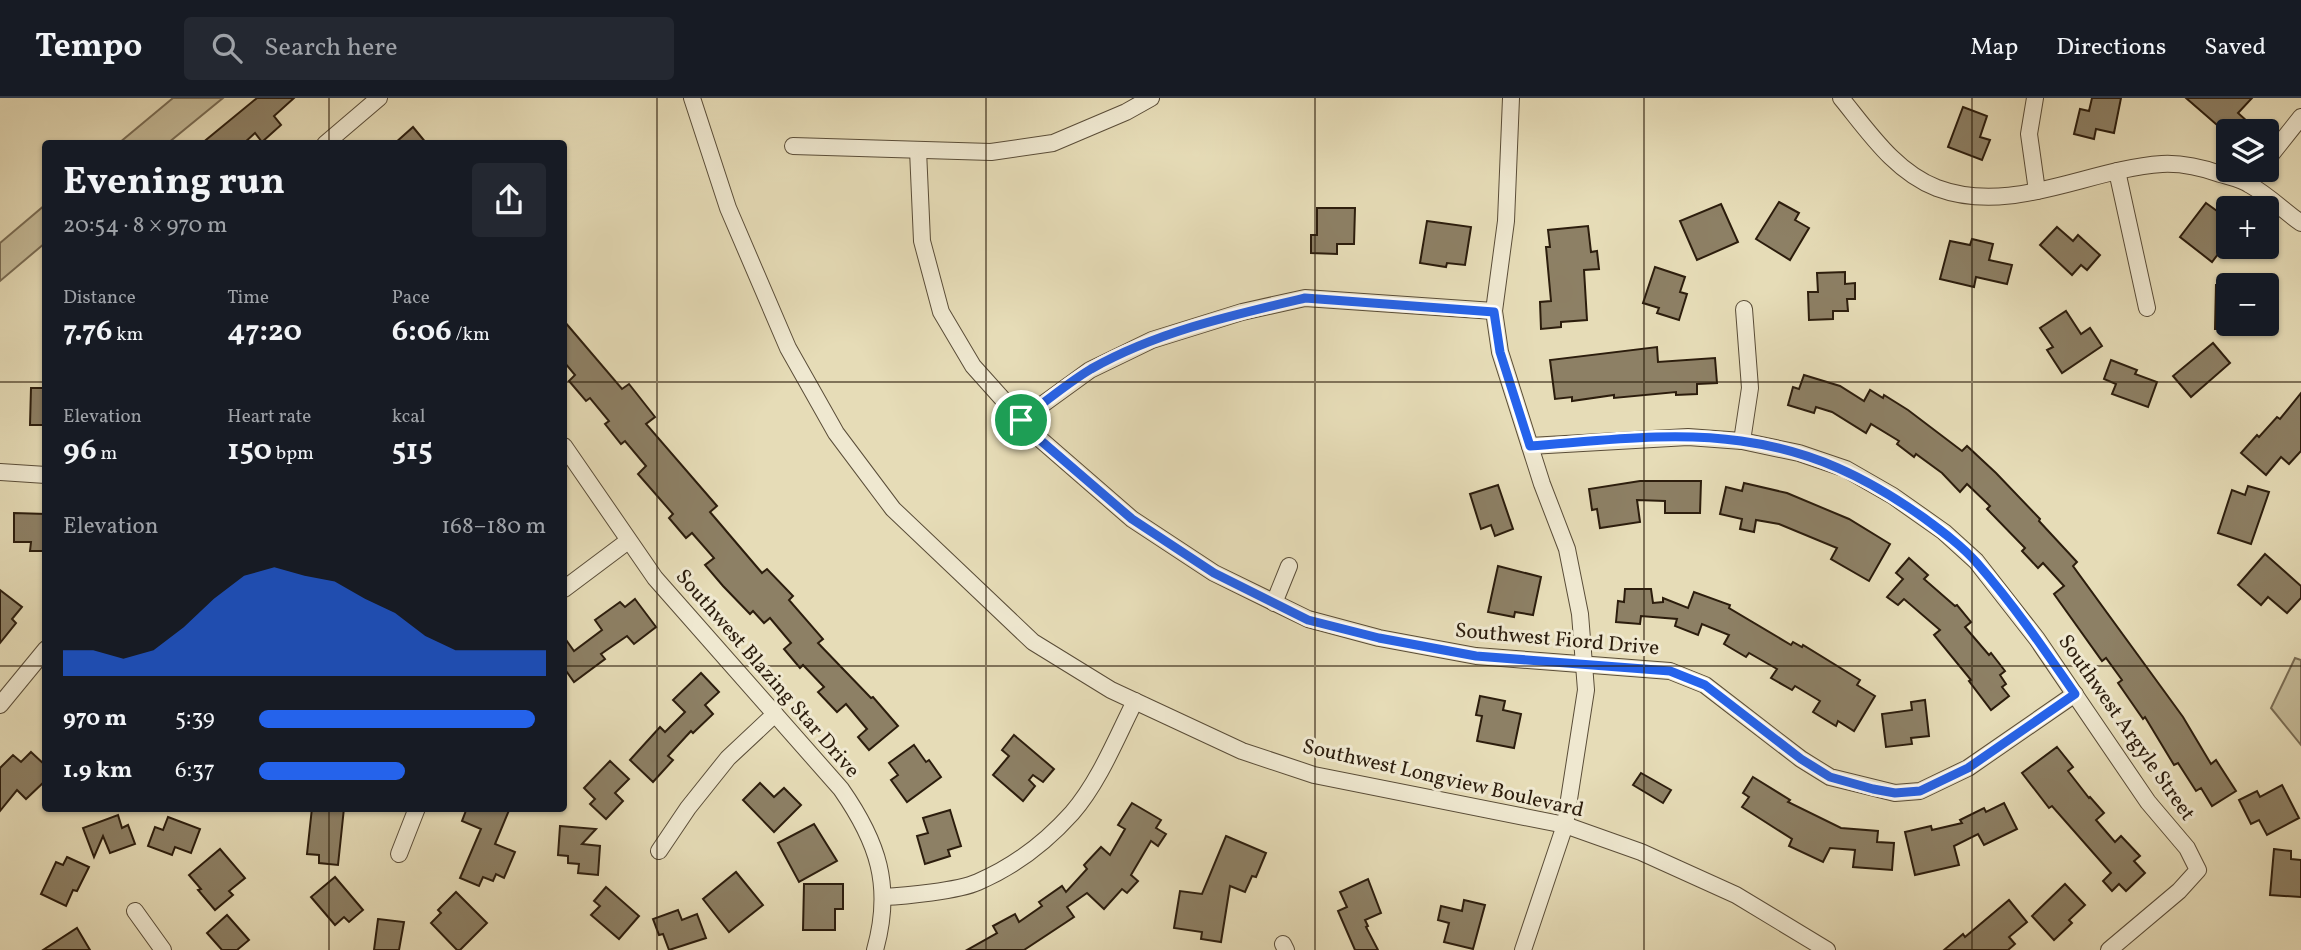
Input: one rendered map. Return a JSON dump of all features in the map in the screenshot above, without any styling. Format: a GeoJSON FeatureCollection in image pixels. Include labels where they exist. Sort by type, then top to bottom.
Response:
{"type":"FeatureCollection","features":[{"type":"Feature","properties":{"kind":"street"},"geometry":{"type":"LineString","coordinates":[[331,140],[379,98]]}},
{"type":"Feature","properties":{"kind":"street","name":"Southwest Longview Boulevard"},"geometry":{"type":"LineString","coordinates":[[692,98],[738,233],[788,348],[836,433],[893,509],[1033,642],[1111,690],[1242,751],[1314,775],[1565,825],[1641,852],[1736,895],[1827,950]]}},
{"type":"Feature","properties":{"kind":"street"},"geometry":{"type":"LineString","coordinates":[[793,146],[991,152],[1053,143],[1126,112],[1151,98]]}},
{"type":"Feature","properties":{"kind":"street"},"geometry":{"type":"LineString","coordinates":[[1511,98],[1506,221],[1494,312],[1500,352],[1567,549],[1580,614],[1586,690],[1565,825],[1523,950]]}},
{"type":"Feature","properties":{"kind":"street"},"geometry":{"type":"LineString","coordinates":[[1841,98],[1881,147],[1907,171],[1936,187],[1985,198],[2037,191],[2117,171],[2164,164],[2206,170],[2249,183],[2301,223]]}},
{"type":"Feature","properties":{"kind":"street"},"geometry":{"type":"LineString","coordinates":[[2035,98],[2029,134],[2037,191]]}},
{"type":"Feature","properties":{"kind":"street"},"geometry":{"type":"LineString","coordinates":[[2279,145],[2301,117]]}},
{"type":"Feature","properties":{"kind":"street","name":"Southwest Fiord Drive"},"geometry":{"type":"LineString","coordinates":[[918,150],[922,241],[941,312],[973,366],[1032,433],[1132,519],[1214,573],[1308,620],[1379,638],[1476,656],[1670,671],[1705,685],[1801,759],[1830,777],[1895,793],[1920,791],[1968,768],[2075,694]]}},
{"type":"Feature","properties":{"kind":"street"},"geometry":{"type":"LineString","coordinates":[[2117,171],[2147,309]]}},
{"type":"Feature","properties":{"kind":"street"},"geometry":{"type":"LineString","coordinates":[[1021,420],[1090,370],[1152,340],[1242,312],[1292,300],[1305,298],[1494,312]]}},
{"type":"Feature","properties":{"kind":"street"},"geometry":{"type":"LineString","coordinates":[[1742,441],[1750,388],[1744,309]]}},
{"type":"Feature","properties":{"kind":"street","name":"Southwest Argyle Street"},"geometry":{"type":"LineString","coordinates":[[1530,446],[1688,437],[1742,441],[1799,453],[1846,469],[1893,496],[1944,532],[1976,561],[2038,639],[2148,802],[2187,849],[2198,870],[2179,891],[2109,950]]}},
{"type":"Feature","properties":{"kind":"street","name":"Southwest Blazing Star Drive"},"geometry":{"type":"LineString","coordinates":[[567,450],[655,578],[841,789],[862,819],[876,854],[883,897],[880,931],[875,950]]}},
{"type":"Feature","properties":{"kind":"street"},"geometry":{"type":"LineString","coordinates":[[0,472],[42,475]]}},
{"type":"Feature","properties":{"kind":"street"},"geometry":{"type":"LineString","coordinates":[[567,587],[628,541]]}},
{"type":"Feature","properties":{"kind":"street"},"geometry":{"type":"LineString","coordinates":[[1274,603],[1289,566]]}},
{"type":"Feature","properties":{"kind":"street"},"geometry":{"type":"LineString","coordinates":[[0,705],[42,654]]}},
{"type":"Feature","properties":{"kind":"street"},"geometry":{"type":"LineString","coordinates":[[883,897],[908,896],[976,883],[1036,849],[1073,811],[1104,763],[1135,701]]}},
{"type":"Feature","properties":{"kind":"street"},"geometry":{"type":"LineString","coordinates":[[659,851],[688,808],[729,758],[775,714]]}},
{"type":"Feature","properties":{"kind":"street"},"geometry":{"type":"LineString","coordinates":[[399,854],[415,812]]}},
{"type":"Feature","properties":{"kind":"street"},"geometry":{"type":"LineString","coordinates":[[135,911],[163,950]]}},
{"type":"Feature","properties":{"kind":"shaded area"},"geometry":{"type":"Polygon","coordinates":[[[173,98],[223,98],[172,140],[123,140],[173,98]]]}},
{"type":"Feature","properties":{"kind":"shaded area"},"geometry":{"type":"Polygon","coordinates":[[[42,208],[42,246],[0,281],[0,243],[42,208]]]}},
{"type":"Feature","properties":{"kind":"shaded area"},"geometry":{"type":"Polygon","coordinates":[[[2295,658],[2301,660],[2301,745],[2271,708],[2295,658]]]}},
{"type":"Feature","properties":{"kind":"building"},"geometry":{"type":"Polygon","coordinates":[[[257,98],[294,98],[274,116],[281,125],[264,140],[260,140],[255,133],[247,140],[206,140],[257,98]]]}},
{"type":"Feature","properties":{"kind":"building"},"geometry":{"type":"Polygon","coordinates":[[[2092,98],[2121,98],[2114,133],[2096,129],[2094,139],[2074,134],[2080,109],[2089,111],[2092,98]]]}},
{"type":"Feature","properties":{"kind":"building"},"geometry":{"type":"Polygon","coordinates":[[[2186,98],[2252,98],[2238,113],[2245,119],[2216,119],[2216,124],[2186,98]]]}},
{"type":"Feature","properties":{"kind":"building"},"geometry":{"type":"Polygon","coordinates":[[[1963,107],[1987,116],[1980,137],[1990,140],[1982,160],[1948,147],[1963,107]]]}},
{"type":"Feature","properties":{"kind":"building"},"geometry":{"type":"Polygon","coordinates":[[[413,127],[424,140],[398,140],[413,127]]]}},
{"type":"Feature","properties":{"kind":"building"},"geometry":{"type":"Polygon","coordinates":[[[1779,202],[1799,213],[1795,220],[1809,228],[1790,260],[1756,239],[1779,202]]]}},
{"type":"Feature","properties":{"kind":"building"},"geometry":{"type":"Polygon","coordinates":[[[2206,203],[2216,210],[2216,257],[2212,262],[2180,237],[2206,203]]]}},
{"type":"Feature","properties":{"kind":"building"},"geometry":{"type":"Polygon","coordinates":[[[1721,204],[1738,242],[1697,260],[1680,221],[1721,204]]]}},
{"type":"Feature","properties":{"kind":"building"},"geometry":{"type":"Polygon","coordinates":[[[1317,208],[1355,208],[1354,244],[1337,244],[1337,254],[1311,253],[1311,235],[1317,235],[1317,208]]]}},
{"type":"Feature","properties":{"kind":"building"},"geometry":{"type":"Polygon","coordinates":[[[1427,221],[1471,227],[1465,265],[1447,263],[1446,267],[1420,263],[1427,221]]]}},
{"type":"Feature","properties":{"kind":"building"},"geometry":{"type":"Polygon","coordinates":[[[1588,226],[1591,252],[1597,251],[1599,269],[1584,270],[1587,320],[1561,322],[1561,327],[1541,329],[1540,302],[1551,301],[1546,247],[1550,247],[1548,230],[1588,226]]]}},
{"type":"Feature","properties":{"kind":"building"},"geometry":{"type":"Polygon","coordinates":[[[2057,227],[2073,241],[2078,235],[2100,255],[2087,270],[2081,265],[2072,275],[2040,245],[2057,227]]]}},
{"type":"Feature","properties":{"kind":"building"},"geometry":{"type":"Polygon","coordinates":[[[1972,239],[1993,244],[1989,260],[2012,265],[2007,284],[1976,277],[1974,287],[1940,279],[1950,241],[1970,245],[1972,239]]]}},
{"type":"Feature","properties":{"kind":"building"},"geometry":{"type":"Polygon","coordinates":[[[1655,267],[1685,277],[1680,292],[1687,294],[1679,320],[1657,313],[1659,308],[1643,303],[1655,267]]]}},
{"type":"Feature","properties":{"kind":"building"},"geometry":{"type":"Polygon","coordinates":[[[1845,272],[1845,284],[1855,283],[1855,299],[1847,299],[1848,311],[1833,311],[1833,319],[1809,320],[1808,292],[1818,292],[1817,273],[1845,272]]]}},
{"type":"Feature","properties":{"kind":"building"},"geometry":{"type":"Polygon","coordinates":[[[2066,311],[2081,334],[2090,328],[2102,346],[2062,373],[2047,350],[2053,347],[2040,328],[2066,311]]]}},
{"type":"Feature","properties":{"kind":"building"},"geometry":{"type":"Polygon","coordinates":[[[567,325],[622,389],[629,384],[655,417],[646,424],[717,506],[710,512],[762,573],[767,569],[793,596],[789,600],[823,639],[818,643],[871,698],[873,697],[898,726],[869,750],[858,737],[867,729],[846,704],[837,712],[818,692],[824,687],[803,665],[800,668],[784,649],[791,643],[770,618],[764,623],[753,611],[750,614],[705,565],[714,558],[692,533],[686,538],[669,518],[673,514],[638,474],[646,466],[625,441],[621,444],[605,424],[609,421],[590,398],[586,401],[569,381],[575,375],[567,366],[567,325]]]}},
{"type":"Feature","properties":{"kind":"building"},"geometry":{"type":"Polygon","coordinates":[[[2213,343],[2230,363],[2191,397],[2173,376],[2213,343]]]}},
{"type":"Feature","properties":{"kind":"building"},"geometry":{"type":"Polygon","coordinates":[[[1657,347],[1658,362],[1715,358],[1717,383],[1697,384],[1697,394],[1676,395],[1676,392],[1614,398],[1614,395],[1572,401],[1572,397],[1555,399],[1550,360],[1657,347]]]}},
{"type":"Feature","properties":{"kind":"building"},"geometry":{"type":"Polygon","coordinates":[[[2111,360],[2137,370],[2135,374],[2157,382],[2148,407],[2112,394],[2116,384],[2104,379],[2111,360]]]}},
{"type":"Feature","properties":{"kind":"building"},"geometry":{"type":"Polygon","coordinates":[[[1804,375],[1840,386],[1864,401],[1870,390],[1883,398],[1884,395],[1962,451],[1967,446],[1996,473],[2077,562],[2073,566],[2183,717],[2211,764],[2216,760],[2236,791],[2212,806],[2201,788],[2196,791],[2178,763],[2174,765],[2145,717],[2143,719],[2118,683],[2122,680],[2106,658],[2102,661],[2054,594],[2064,586],[2043,563],[2038,568],[2022,551],[2025,548],[1987,509],[1990,506],[1967,484],[1960,492],[1942,473],[1916,454],[1914,457],[1897,444],[1899,441],[1871,424],[1866,433],[1832,412],[1816,407],[1814,413],[1788,405],[1793,387],[1799,389],[1804,375]]]}},
{"type":"Feature","properties":{"kind":"building"},"geometry":{"type":"Polygon","coordinates":[[[31,388],[42,388],[42,425],[30,425],[31,388]]]}},
{"type":"Feature","properties":{"kind":"building"},"geometry":{"type":"Polygon","coordinates":[[[2301,393],[2301,451],[2289,464],[2281,457],[2266,475],[2241,453],[2277,417],[2280,419],[2301,393]]]}},
{"type":"Feature","properties":{"kind":"building"},"geometry":{"type":"Polygon","coordinates":[[[1640,481],[1701,481],[1700,513],[1665,513],[1665,501],[1637,500],[1640,522],[1600,528],[1597,509],[1592,510],[1589,489],[1640,481]]]}},
{"type":"Feature","properties":{"kind":"building"},"geometry":{"type":"Polygon","coordinates":[[[1744,483],[1787,493],[1849,519],[1890,544],[1869,581],[1831,559],[1837,548],[1779,524],[1756,520],[1754,532],[1740,529],[1742,519],[1720,514],[1726,487],[1742,491],[1744,483]]]}},
{"type":"Feature","properties":{"kind":"building"},"geometry":{"type":"Polygon","coordinates":[[[1498,485],[1513,529],[1495,536],[1491,525],[1481,529],[1470,494],[1498,485]]]}},
{"type":"Feature","properties":{"kind":"building"},"geometry":{"type":"Polygon","coordinates":[[[2248,486],[2269,492],[2251,544],[2218,533],[2232,490],[2245,495],[2248,486]]]}},
{"type":"Feature","properties":{"kind":"building"},"geometry":{"type":"Polygon","coordinates":[[[14,513],[42,514],[42,551],[30,551],[31,542],[14,542],[14,513]]]}},
{"type":"Feature","properties":{"kind":"building"},"geometry":{"type":"Polygon","coordinates":[[[2265,554],[2301,586],[2301,598],[2287,613],[2268,597],[2261,605],[2238,585],[2265,554]]]}},
{"type":"Feature","properties":{"kind":"building"},"geometry":{"type":"Polygon","coordinates":[[[1909,558],[1928,575],[1924,579],[1957,605],[1971,622],[1965,627],[2005,671],[2000,675],[2006,684],[2002,687],[2009,696],[1991,710],[1969,681],[1971,680],[1934,635],[1940,630],[1904,599],[1898,605],[1887,597],[1903,579],[1896,573],[1909,558]]]}},
{"type":"Feature","properties":{"kind":"building"},"geometry":{"type":"Polygon","coordinates":[[[1498,566],[1541,577],[1533,615],[1515,612],[1514,617],[1488,612],[1498,566]]]}},
{"type":"Feature","properties":{"kind":"building"},"geometry":{"type":"Polygon","coordinates":[[[1625,589],[1651,589],[1653,603],[1663,602],[1663,598],[1688,608],[1694,592],[1730,605],[1729,608],[1791,645],[1793,642],[1802,647],[1803,645],[1860,680],[1857,685],[1875,696],[1854,731],[1838,721],[1836,726],[1813,712],[1820,701],[1795,686],[1792,690],[1771,678],[1777,669],[1749,653],[1746,657],[1724,644],[1729,635],[1702,624],[1698,635],[1675,626],[1677,619],[1641,616],[1640,624],[1616,622],[1618,601],[1624,602],[1625,589]]]}},
{"type":"Feature","properties":{"kind":"building"},"geometry":{"type":"Polygon","coordinates":[[[0,590],[22,607],[12,619],[16,623],[0,643],[0,590]]]}},
{"type":"Feature","properties":{"kind":"building"},"geometry":{"type":"Polygon","coordinates":[[[635,599],[656,627],[634,644],[627,636],[601,654],[605,659],[574,682],[567,672],[567,641],[574,651],[602,630],[595,620],[620,602],[625,607],[635,599]]]}},
{"type":"Feature","properties":{"kind":"building"},"geometry":{"type":"Polygon","coordinates":[[[701,673],[719,692],[705,705],[713,714],[693,733],[691,731],[668,756],[673,760],[653,782],[630,760],[660,727],[665,732],[685,712],[673,700],[701,673]]]}},
{"type":"Feature","properties":{"kind":"building"},"geometry":{"type":"Polygon","coordinates":[[[1480,696],[1505,701],[1503,710],[1521,714],[1514,748],[1477,741],[1482,716],[1476,715],[1480,696]]]}},
{"type":"Feature","properties":{"kind":"building"},"geometry":{"type":"Polygon","coordinates":[[[1925,700],[1929,736],[1911,738],[1912,744],[1886,747],[1882,714],[1912,710],[1911,702],[1925,700]]]}},
{"type":"Feature","properties":{"kind":"building"},"geometry":{"type":"Polygon","coordinates":[[[1014,735],[1054,769],[1043,782],[1033,775],[1029,780],[1035,786],[1023,801],[993,775],[1009,756],[1002,750],[1014,735]]]}},
{"type":"Feature","properties":{"kind":"building"},"geometry":{"type":"Polygon","coordinates":[[[914,745],[941,777],[907,802],[891,780],[898,775],[889,763],[914,745]]]}},
{"type":"Feature","properties":{"kind":"building"},"geometry":{"type":"Polygon","coordinates":[[[2057,747],[2073,767],[2068,771],[2104,813],[2096,820],[2115,842],[2121,836],[2140,856],[2134,861],[2145,873],[2126,891],[2119,884],[2112,891],[2103,881],[2111,873],[2052,806],[2049,808],[2022,773],[2057,747]]]}},
{"type":"Feature","properties":{"kind":"building"},"geometry":{"type":"Polygon","coordinates":[[[31,752],[42,762],[42,784],[26,799],[17,790],[0,811],[0,768],[13,755],[21,762],[31,752]]]}},
{"type":"Feature","properties":{"kind":"building"},"geometry":{"type":"Polygon","coordinates":[[[610,761],[629,779],[615,793],[623,801],[606,819],[590,804],[595,799],[584,788],[610,761]]]}},
{"type":"Feature","properties":{"kind":"building"},"geometry":{"type":"Polygon","coordinates":[[[1641,773],[1671,790],[1663,803],[1633,785],[1641,773]]]}},
{"type":"Feature","properties":{"kind":"building"},"geometry":{"type":"Polygon","coordinates":[[[1753,777],[1790,800],[1788,802],[1841,828],[1878,831],[1877,842],[1894,843],[1892,870],[1853,867],[1855,850],[1830,848],[1823,862],[1789,846],[1792,839],[1742,807],[1749,797],[1743,793],[1753,777]]]}},
{"type":"Feature","properties":{"kind":"building"},"geometry":{"type":"Polygon","coordinates":[[[760,783],[774,797],[784,788],[801,805],[774,832],[743,800],[760,783]]]}},
{"type":"Feature","properties":{"kind":"building"},"geometry":{"type":"Polygon","coordinates":[[[2282,785],[2299,818],[2267,835],[2259,820],[2251,824],[2239,800],[2257,791],[2260,797],[2282,785]]]}},
{"type":"Feature","properties":{"kind":"building"},"geometry":{"type":"Polygon","coordinates":[[[1132,803],[1161,820],[1156,828],[1166,834],[1158,846],[1151,841],[1131,875],[1138,881],[1127,893],[1122,889],[1104,909],[1087,893],[1067,907],[1074,917],[1024,950],[967,950],[997,933],[993,926],[1015,914],[1019,922],[1042,906],[1039,902],[1062,886],[1066,892],[1087,869],[1084,865],[1101,847],[1110,855],[1125,829],[1118,825],[1132,803]]]}},
{"type":"Feature","properties":{"kind":"building"},"geometry":{"type":"Polygon","coordinates":[[[2004,803],[2017,829],[1984,845],[1978,834],[1954,846],[1959,865],[1915,875],[1905,832],[1931,826],[1932,830],[1962,823],[1960,820],[1984,808],[1986,812],[2004,803]]]}},
{"type":"Feature","properties":{"kind":"building"},"geometry":{"type":"Polygon","coordinates":[[[950,810],[961,846],[948,850],[950,856],[925,864],[917,836],[928,833],[923,818],[950,810]]]}},
{"type":"Feature","properties":{"kind":"building"},"geometry":{"type":"Polygon","coordinates":[[[312,812],[344,812],[338,865],[319,863],[319,855],[307,854],[312,812]]]}},
{"type":"Feature","properties":{"kind":"building"},"geometry":{"type":"Polygon","coordinates":[[[465,812],[508,812],[495,844],[515,852],[504,878],[496,874],[493,881],[483,877],[479,886],[460,878],[481,829],[462,821],[465,812]]]}},
{"type":"Feature","properties":{"kind":"building"},"geometry":{"type":"Polygon","coordinates":[[[118,815],[122,828],[128,825],[135,844],[110,853],[103,836],[94,857],[83,828],[118,815]]]}},
{"type":"Feature","properties":{"kind":"building"},"geometry":{"type":"Polygon","coordinates":[[[168,817],[200,829],[191,853],[175,847],[172,855],[148,846],[155,827],[163,830],[168,817]]]}},
{"type":"Feature","properties":{"kind":"building"},"geometry":{"type":"Polygon","coordinates":[[[814,824],[837,861],[799,882],[778,843],[814,824]]]}},
{"type":"Feature","properties":{"kind":"building"},"geometry":{"type":"Polygon","coordinates":[[[560,826],[596,829],[582,844],[600,846],[598,875],[578,873],[579,864],[568,863],[568,856],[558,855],[560,826]]]}},
{"type":"Feature","properties":{"kind":"building"},"geometry":{"type":"Polygon","coordinates":[[[1226,836],[1266,853],[1256,877],[1252,876],[1245,892],[1230,886],[1221,942],[1201,939],[1202,932],[1174,928],[1180,891],[1202,894],[1226,836]]]}},
{"type":"Feature","properties":{"kind":"building"},"geometry":{"type":"Polygon","coordinates":[[[220,849],[245,878],[229,891],[233,895],[215,910],[189,875],[220,849]]]}},
{"type":"Feature","properties":{"kind":"building"},"geometry":{"type":"Polygon","coordinates":[[[2274,849],[2291,851],[2291,859],[2301,860],[2301,897],[2270,895],[2274,849]]]}},
{"type":"Feature","properties":{"kind":"building"},"geometry":{"type":"Polygon","coordinates":[[[67,857],[89,867],[66,906],[41,894],[56,862],[63,865],[67,857]]]}},
{"type":"Feature","properties":{"kind":"building"},"geometry":{"type":"Polygon","coordinates":[[[736,872],[763,905],[729,932],[703,899],[736,872]]]}},
{"type":"Feature","properties":{"kind":"building"},"geometry":{"type":"Polygon","coordinates":[[[335,877],[363,910],[349,922],[344,917],[335,925],[311,897],[335,877]]]}},
{"type":"Feature","properties":{"kind":"building"},"geometry":{"type":"Polygon","coordinates":[[[1368,879],[1381,913],[1365,920],[1378,950],[1355,950],[1338,911],[1347,907],[1340,892],[1368,879]]]}},
{"type":"Feature","properties":{"kind":"building"},"geometry":{"type":"Polygon","coordinates":[[[804,884],[843,884],[843,909],[835,909],[835,930],[803,930],[804,884]]]}},
{"type":"Feature","properties":{"kind":"building"},"geometry":{"type":"Polygon","coordinates":[[[2065,884],[2085,905],[2069,920],[2072,923],[2054,940],[2032,916],[2065,884]]]}},
{"type":"Feature","properties":{"kind":"building"},"geometry":{"type":"Polygon","coordinates":[[[606,887],[639,916],[619,939],[591,915],[600,906],[594,901],[606,887]]]}},
{"type":"Feature","properties":{"kind":"building"},"geometry":{"type":"Polygon","coordinates":[[[456,892],[487,923],[460,950],[431,923],[441,913],[438,910],[456,892]]]}},
{"type":"Feature","properties":{"kind":"building"},"geometry":{"type":"Polygon","coordinates":[[[1464,900],[1485,905],[1473,949],[1444,942],[1449,923],[1438,920],[1441,906],[1462,911],[1464,900]]]}},
{"type":"Feature","properties":{"kind":"building"},"geometry":{"type":"Polygon","coordinates":[[[2009,900],[2027,922],[2009,937],[2015,944],[2008,950],[1944,950],[1963,934],[1965,937],[2009,900]]]}},
{"type":"Feature","properties":{"kind":"building"},"geometry":{"type":"Polygon","coordinates":[[[678,910],[682,920],[697,914],[706,938],[669,950],[653,919],[678,910]]]}},
{"type":"Feature","properties":{"kind":"building"},"geometry":{"type":"Polygon","coordinates":[[[227,915],[249,940],[237,950],[222,950],[207,933],[227,915]]]}},
{"type":"Feature","properties":{"kind":"building"},"geometry":{"type":"Polygon","coordinates":[[[378,919],[404,922],[399,950],[374,950],[378,919]]]}},
{"type":"Feature","properties":{"kind":"building"},"geometry":{"type":"Polygon","coordinates":[[[77,928],[90,950],[43,950],[77,928]]]}},
{"type":"Feature","properties":{"kind":"route"},"geometry":{"type":"LineString","coordinates":[[1305,298],[1494,312],[1500,352],[1530,446],[1688,437],[1742,441],[1799,453],[1846,469],[1893,496],[1944,532],[1976,561],[2038,639],[2075,694],[1968,768],[1920,791],[1895,793],[1873,789],[1830,777],[1801,759],[1705,685],[1670,671],[1476,656],[1379,638],[1308,620],[1214,573],[1132,519],[1032,433],[1021,420],[1090,370],[1152,340],[1242,312],[1305,298]]}}]}
